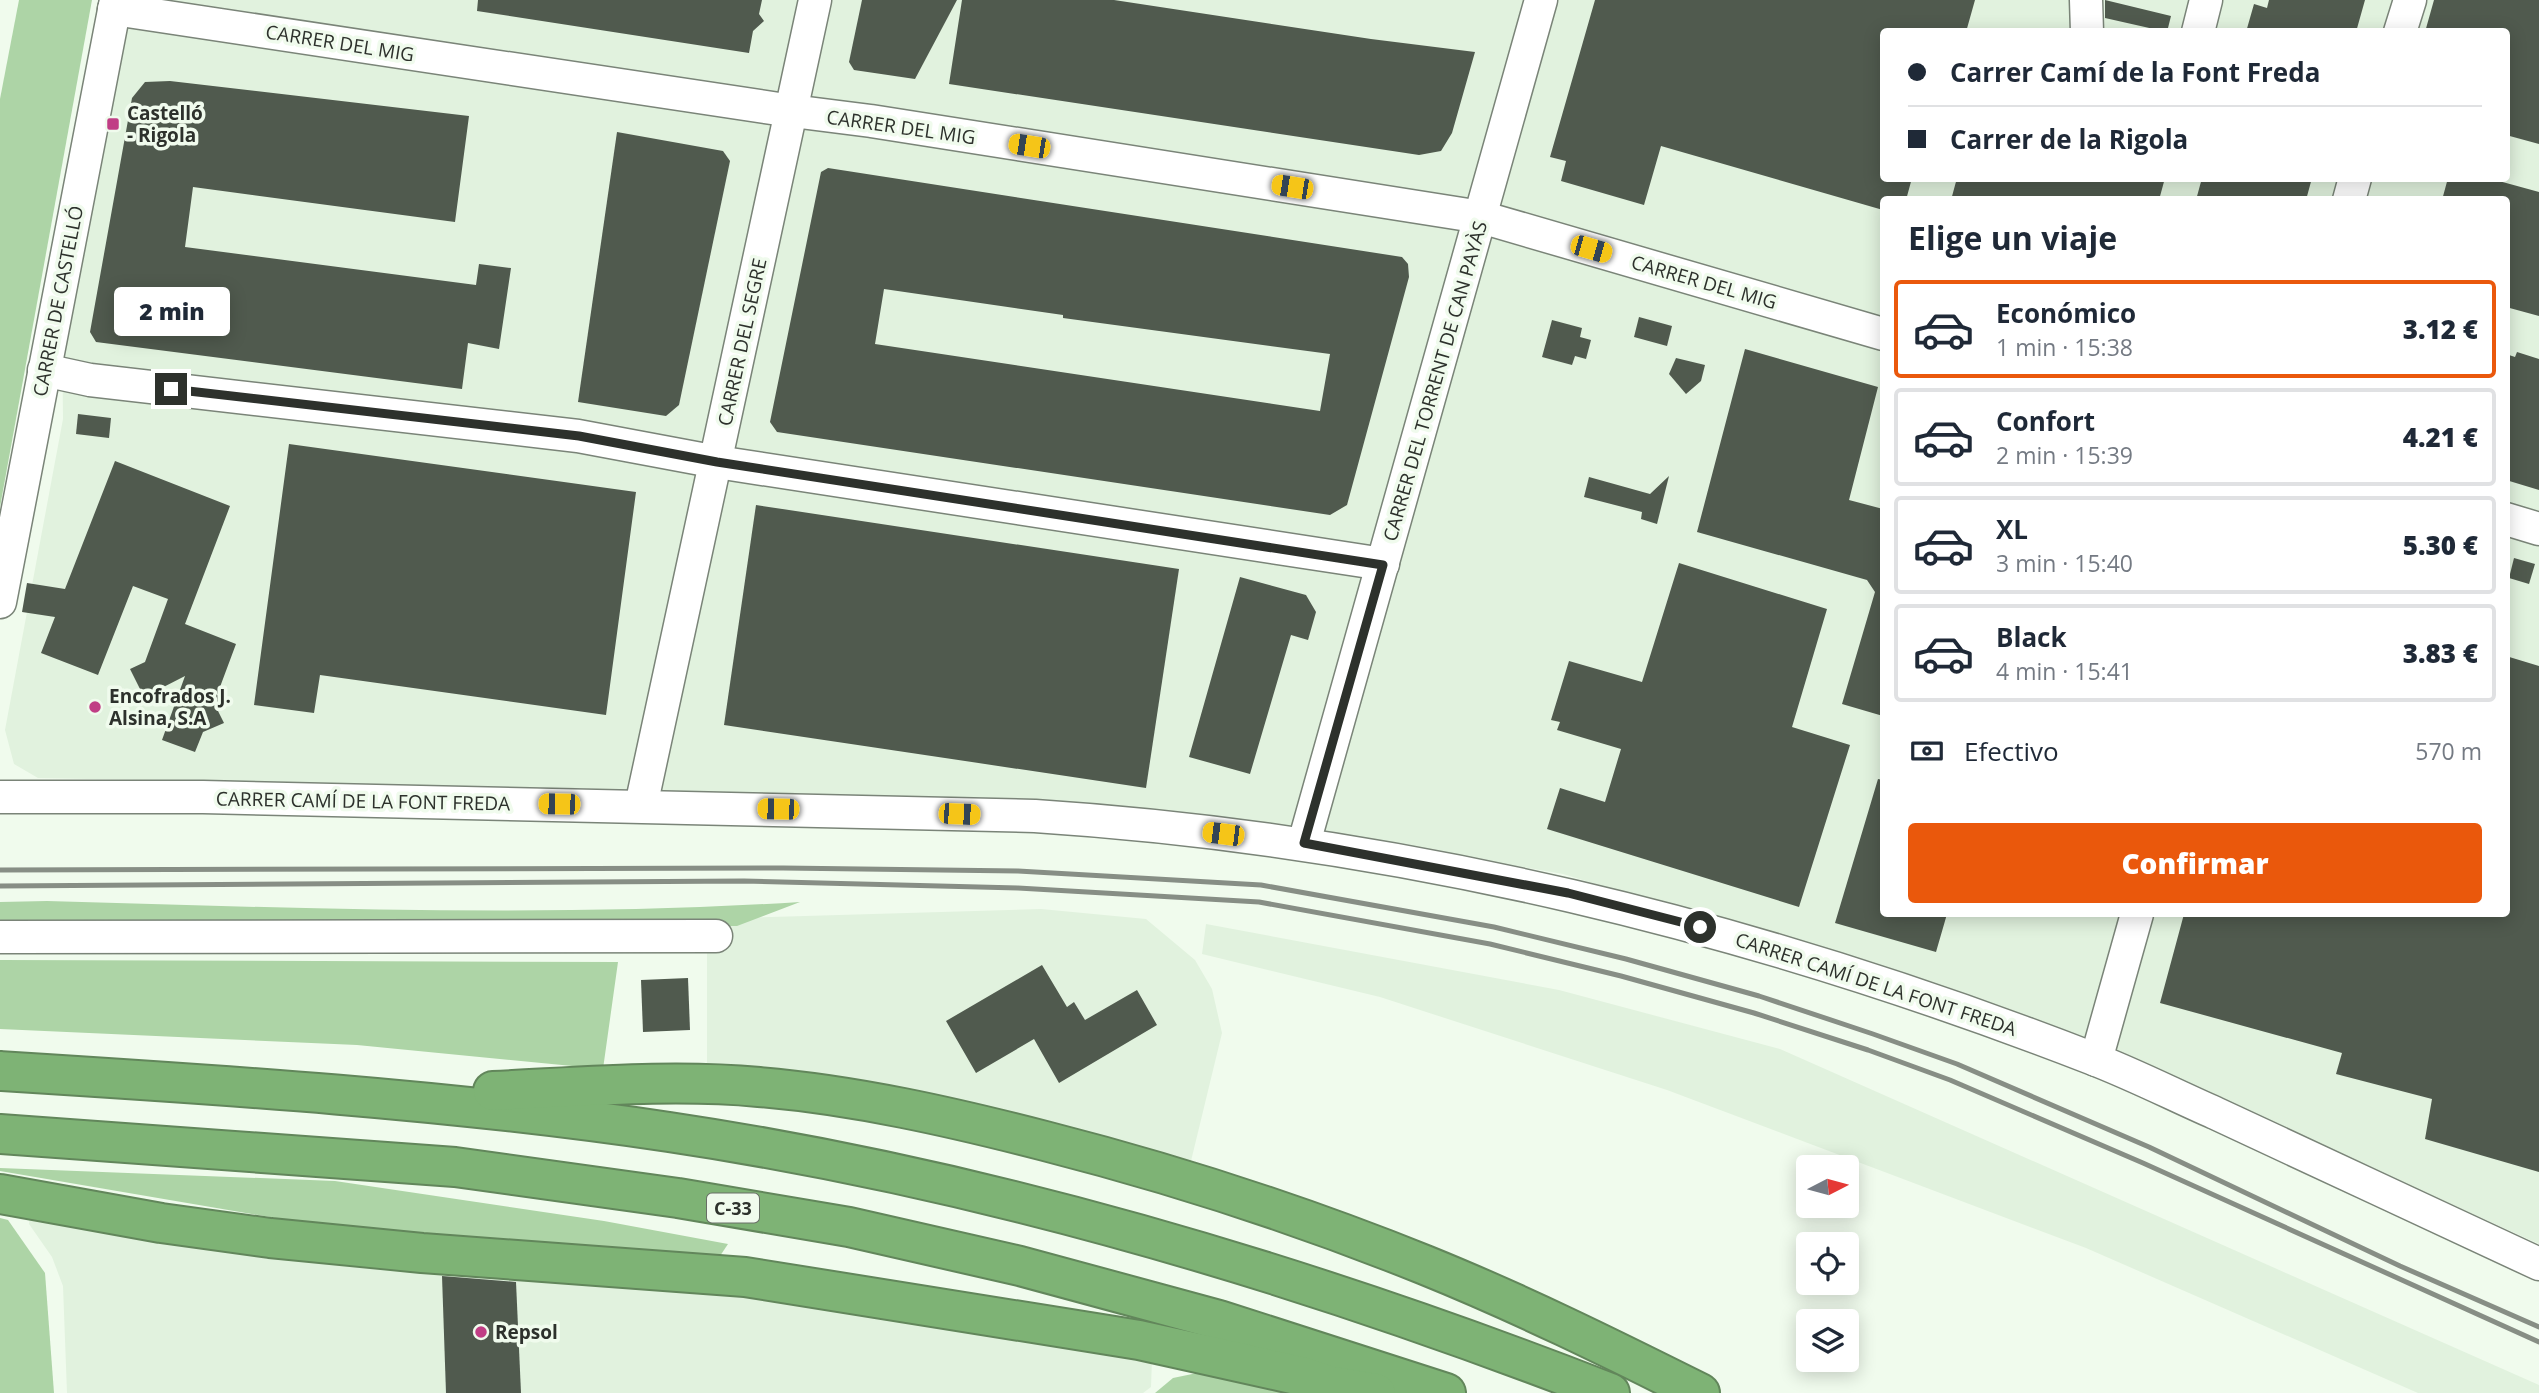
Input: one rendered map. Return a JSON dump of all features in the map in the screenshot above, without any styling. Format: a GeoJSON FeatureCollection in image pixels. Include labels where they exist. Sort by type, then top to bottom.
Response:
{"type":"FeatureCollection","features":[{"type":"Feature","properties":{"kind":"highway"},"geometry":{"type":"LineString","coordinates":[[0,1071],[214,1084],[563,1118],[672,1133],[846,1164],[1016,1202],[1215,1256],[1495,1348],[1610,1393]]}},
{"type":"Feature","properties":{"kind":"highway"},"geometry":{"type":"LineString","coordinates":[[370,1098],[581,1087],[755,1087],[807,1092],[965,1122],[1101,1155],[1324,1226],[1587,1336],[1700,1393]]}},
{"type":"Feature","properties":{"kind":"highway","name":"C-33"},"geometry":{"type":"LineString","coordinates":[[0,1134],[455,1167],[678,1198],[849,1227],[1020,1266],[1219,1320],[1446,1393]]}},
{"type":"Feature","properties":{"kind":"highway"},"geometry":{"type":"LineString","coordinates":[[0,1194],[161,1223],[270,1238],[759,1279],[1139,1340],[1301,1376],[1328,1385],[1376,1393]]}},
{"type":"Feature","properties":{"kind":"street","name":"CARRER DEL SEGRE"},"geometry":{"type":"LineString","coordinates":[[641,806],[815,0]]}},
{"type":"Feature","properties":{"kind":"street","name":"CARRER DEL TORRENT DE CAN PAYÀS"},"geometry":{"type":"LineString","coordinates":[[1304,843],[1541,0]]}},
{"type":"Feature","properties":{"kind":"street"},"geometry":{"type":"LineString","coordinates":[[2086,0],[2087,28]]}},
{"type":"Feature","properties":{"kind":"street"},"geometry":{"type":"LineString","coordinates":[[2199,28],[2206,0]]}},
{"type":"Feature","properties":{"kind":"street"},"geometry":{"type":"LineString","coordinates":[[2401,28],[2410,0]]}},
{"type":"Feature","properties":{"kind":"street","name":"CARRER DEL MIG"},"geometry":{"type":"LineString","coordinates":[[115,5],[1481,217],[1880,333]]}},
{"type":"Feature","properties":{"kind":"street","name":"CARRER DE CASTELLÓ"},"geometry":{"type":"LineString","coordinates":[[0,602],[115,5]]}},
{"type":"Feature","properties":{"kind":"street"},"geometry":{"type":"LineString","coordinates":[[44,370],[90,380],[579,436],[717,462],[1383,565]]}},
{"type":"Feature","properties":{"kind":"street"},"geometry":{"type":"LineString","coordinates":[[2510,520],[2539,529]]}},
{"type":"Feature","properties":{"kind":"street","name":"CARRER CAMÍ DE LA FONT FREDA"},"geometry":{"type":"LineString","coordinates":[[0,797],[190,797],[1035,816],[1102,820],[1304,843],[1568,893],[1687,923],[1861,976],[2096,1060],[2539,1264]]}},
{"type":"Feature","properties":{"kind":"street"},"geometry":{"type":"LineString","coordinates":[[2096,1060],[2136,917]]}},
{"type":"Feature","properties":{"kind":"street"},"geometry":{"type":"LineString","coordinates":[[0,937],[716,936]]}},
{"type":"Feature","properties":{"kind":"shaded area"},"geometry":{"type":"Polygon","coordinates":[[[128,0],[2539,0],[2539,1244],[2146,1065],[2044,1022],[1563,874],[1254,821],[591,789],[38,778],[14,764],[5,730],[63,419],[62,323],[128,0]]]}},
{"type":"Feature","properties":{"kind":"shaded area"},"geometry":{"type":"Polygon","coordinates":[[[1041,909],[1146,919],[1195,960],[1212,989],[1222,1033],[1191,1161],[1190,1192],[967,1133],[707,1097],[707,919],[1041,909]]]}},
{"type":"Feature","properties":{"kind":"shaded area"},"geometry":{"type":"Polygon","coordinates":[[[1206,924],[1559,990],[1780,1049],[2539,1385],[2539,1393],[2418,1393],[2086,1248],[1859,1162],[1859,1155],[1839,1155],[1667,1090],[1380,997],[1202,954],[1206,924]]]}},
{"type":"Feature","properties":{"kind":"shaded area"},"geometry":{"type":"Polygon","coordinates":[[[33,1189],[1153,1331],[1151,1387],[1143,1393],[67,1393],[63,1286],[52,1257],[29,1224],[33,1189]]]}},
{"type":"Feature","properties":{"kind":"green space"},"geometry":{"type":"Polygon","coordinates":[[[19,0],[92,0],[0,507],[0,99],[19,0]]]}},
{"type":"Feature","properties":{"kind":"green space"},"geometry":{"type":"Polygon","coordinates":[[[0,902],[518,911],[800,902],[737,926],[0,928],[0,902]]]}},
{"type":"Feature","properties":{"kind":"green space"},"geometry":{"type":"Polygon","coordinates":[[[0,960],[618,962],[603,1069],[357,1045],[0,1029],[0,960]]]}},
{"type":"Feature","properties":{"kind":"green space"},"geometry":{"type":"Polygon","coordinates":[[[0,1168],[335,1181],[604,1221],[728,1244],[718,1259],[352,1231],[0,1171],[0,1168]]]}},
{"type":"Feature","properties":{"kind":"green space"},"geometry":{"type":"Polygon","coordinates":[[[0,1218],[8,1220],[45,1273],[54,1393],[0,1393],[0,1218]]]}},
{"type":"Feature","properties":{"kind":"green space"},"geometry":{"type":"Polygon","coordinates":[[[1226,1367],[1301,1393],[1155,1393],[1173,1378],[1226,1367]]]}},
{"type":"Feature","properties":{"kind":"building"},"geometry":{"type":"Polygon","coordinates":[[[478,0],[762,0],[759,14],[764,21],[753,31],[749,53],[477,11],[478,0]]]}},
{"type":"Feature","properties":{"kind":"building"},"geometry":{"type":"Polygon","coordinates":[[[862,0],[957,0],[915,79],[854,70],[849,62],[862,0]]]}},
{"type":"Feature","properties":{"kind":"building"},"geometry":{"type":"Polygon","coordinates":[[[962,0],[1114,0],[1475,52],[1452,133],[1441,151],[1419,155],[949,84],[962,0]]]}},
{"type":"Feature","properties":{"kind":"building"},"geometry":{"type":"Polygon","coordinates":[[[1595,0],[1975,0],[1967,28],[1880,28],[1880,182],[1911,182],[1907,196],[1880,196],[1880,209],[1661,146],[1644,205],[1561,181],[1566,161],[1550,157],[1595,0]]]}},
{"type":"Feature","properties":{"kind":"building"},"geometry":{"type":"Polygon","coordinates":[[[2105,0],[2171,16],[2168,28],[2149,28],[2105,18],[2105,0]]]}},
{"type":"Feature","properties":{"kind":"building"},"geometry":{"type":"Polygon","coordinates":[[[2269,0],[2365,0],[2357,28],[2247,28],[2254,4],[2267,8],[2269,0]]]}},
{"type":"Feature","properties":{"kind":"building"},"geometry":{"type":"Polygon","coordinates":[[[2434,0],[2539,0],[2539,144],[2510,136],[2510,28],[2426,28],[2434,0]]]}},
{"type":"Feature","properties":{"kind":"building"},"geometry":{"type":"Polygon","coordinates":[[[170,81],[469,116],[455,222],[193,187],[185,247],[476,285],[479,264],[511,268],[499,349],[468,343],[462,389],[96,342],[90,332],[132,98],[145,82],[170,81]]]}},
{"type":"Feature","properties":{"kind":"building"},"geometry":{"type":"Polygon","coordinates":[[[617,132],[723,151],[730,161],[679,405],[666,416],[578,402],[617,132]]]}},
{"type":"Feature","properties":{"kind":"building"},"geometry":{"type":"Polygon","coordinates":[[[828,168],[1402,257],[1408,264],[1409,277],[1347,505],[1330,515],[777,432],[770,422],[821,172],[828,168]],[[884,289],[875,344],[1320,411],[1330,354],[1063,318],[1063,315],[884,289]]]}},
{"type":"Feature","properties":{"kind":"building"},"geometry":{"type":"Polygon","coordinates":[[[1956,182],[2164,182],[2160,196],[1952,196],[1956,182]]]}},
{"type":"Feature","properties":{"kind":"building"},"geometry":{"type":"Polygon","coordinates":[[[2201,182],[2311,182],[2307,196],[2197,196],[2201,182]]]}},
{"type":"Feature","properties":{"kind":"building"},"geometry":{"type":"Polygon","coordinates":[[[2447,182],[2503,182],[2539,192],[2539,316],[2510,308],[2510,196],[2443,196],[2447,182]]]}},
{"type":"Feature","properties":{"kind":"building"},"geometry":{"type":"Polygon","coordinates":[[[1639,317],[1672,326],[1667,346],[1634,337],[1639,317]]]}},
{"type":"Feature","properties":{"kind":"building"},"geometry":{"type":"Polygon","coordinates":[[[1552,320],[1582,328],[1580,337],[1591,340],[1586,359],[1575,356],[1572,365],[1542,357],[1552,320]]]}},
{"type":"Feature","properties":{"kind":"building"},"geometry":{"type":"Polygon","coordinates":[[[1745,349],[1878,387],[1849,500],[1880,508],[1880,715],[1842,704],[1875,592],[1867,580],[1697,532],[1745,349]]]}},
{"type":"Feature","properties":{"kind":"building"},"geometry":{"type":"Polygon","coordinates":[[[2517,352],[2539,359],[2539,490],[2510,481],[2510,355],[2515,357],[2517,352]]]}},
{"type":"Feature","properties":{"kind":"building"},"geometry":{"type":"Polygon","coordinates":[[[1676,358],[1705,365],[1701,381],[1686,394],[1669,374],[1676,358]]]}},
{"type":"Feature","properties":{"kind":"building"},"geometry":{"type":"Polygon","coordinates":[[[78,414],[111,418],[109,438],[76,434],[78,414]]]}},
{"type":"Feature","properties":{"kind":"building"},"geometry":{"type":"Polygon","coordinates":[[[289,444],[636,492],[606,715],[320,675],[314,713],[254,705],[289,444]]]}},
{"type":"Feature","properties":{"kind":"building"},"geometry":{"type":"Polygon","coordinates":[[[115,461],[230,506],[185,624],[236,644],[217,695],[220,696],[216,707],[224,723],[203,732],[195,752],[162,740],[185,676],[144,697],[130,669],[145,662],[168,599],[133,586],[98,675],[41,653],[55,617],[22,612],[27,583],[65,589],[115,461]]]}},
{"type":"Feature","properties":{"kind":"building"},"geometry":{"type":"Polygon","coordinates":[[[1669,476],[1657,524],[1641,519],[1642,512],[1584,497],[1589,477],[1650,494],[1669,476]]]}},
{"type":"Feature","properties":{"kind":"building"},"geometry":{"type":"Polygon","coordinates":[[[756,505],[1179,569],[1146,788],[724,725],[756,505]]]}},
{"type":"Feature","properties":{"kind":"building"},"geometry":{"type":"Polygon","coordinates":[[[2514,558],[2535,564],[2529,584],[2510,578],[2514,558]]]}},
{"type":"Feature","properties":{"kind":"building"},"geometry":{"type":"Polygon","coordinates":[[[1679,563],[1827,609],[1792,727],[1850,745],[1799,907],[1547,829],[1560,788],[1605,802],[1621,749],[1557,730],[1560,722],[1551,720],[1569,661],[1642,682],[1679,563]]]}},
{"type":"Feature","properties":{"kind":"building"},"geometry":{"type":"Polygon","coordinates":[[[1240,577],[1306,595],[1316,612],[1308,640],[1291,635],[1250,774],[1189,757],[1240,577]]]}},
{"type":"Feature","properties":{"kind":"building"},"geometry":{"type":"Polygon","coordinates":[[[2510,657],[2539,666],[2539,1172],[2425,1139],[2432,1099],[2336,1074],[2342,1053],[2160,1003],[2183,917],[2510,917],[2510,657]]]}},
{"type":"Feature","properties":{"kind":"building"},"geometry":{"type":"Polygon","coordinates":[[[1880,779],[1880,917],[1946,917],[1936,952],[1835,923],[1880,779]]]}},
{"type":"Feature","properties":{"kind":"building"},"geometry":{"type":"Polygon","coordinates":[[[1042,965],[1067,1007],[1074,1002],[1085,1020],[1137,990],[1157,1025],[1059,1083],[1034,1039],[976,1073],[946,1021],[1042,965]]]}},
{"type":"Feature","properties":{"kind":"building"},"geometry":{"type":"Polygon","coordinates":[[[688,978],[690,1030],[643,1032],[641,980],[688,978]]]}},
{"type":"Feature","properties":{"kind":"building","name":"Repsol"},"geometry":{"type":"Polygon","coordinates":[[[442,1276],[516,1282],[521,1393],[446,1393],[442,1276]]]}},
{"type":"Feature","properties":{"kind":"railway"},"geometry":{"type":"LineString","coordinates":[[0,870],[783,868],[1018,871],[1261,885],[1494,927],[1626,959],[1759,996],[1873,1034],[1957,1064],[2149,1147],[2400,1266],[2539,1327]]}},
{"type":"Feature","properties":{"kind":"railway"},"geometry":{"type":"LineString","coordinates":[[0,886],[744,881],[1018,888],[1259,902],[1490,944],[1621,976],[1754,1013],[1868,1050],[1950,1080],[2143,1163],[2539,1342]]}},
{"type":"Feature","properties":{"kind":"place","name":"Castelló - Rigola"},"geometry":{"type":"Point","coordinates":[113,124]}},
{"type":"Feature","properties":{"kind":"place","name":"Encofrados J. Alsina, S.A"},"geometry":{"type":"Point","coordinates":[95,707]}},
{"type":"Feature","properties":{"kind":"place","name":"Repsol"},"geometry":{"type":"Point","coordinates":[481,1332]}},
{"type":"Feature","properties":{"kind":"route"},"geometry":{"type":"LineString","coordinates":[[171,389],[579,436],[717,462],[1383,565],[1304,843],[1568,893],[1700,927]]}}]}
